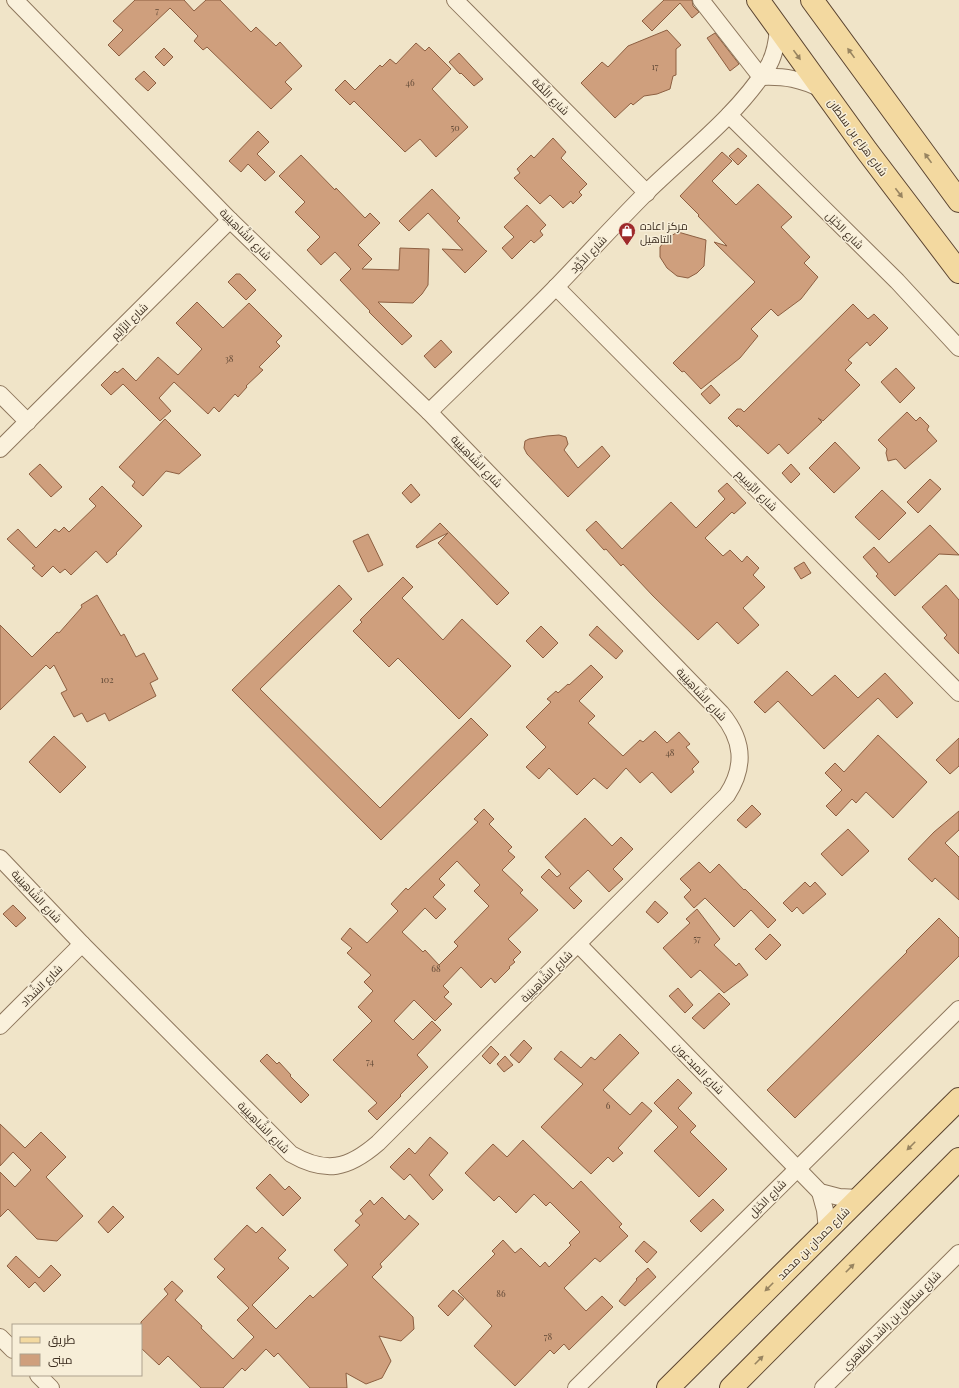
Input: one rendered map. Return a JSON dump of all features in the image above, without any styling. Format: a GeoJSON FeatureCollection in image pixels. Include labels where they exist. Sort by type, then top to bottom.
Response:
{"type":"FeatureCollection","features":[{"type":"Feature","properties":{"kind":"main road","name":"شارع هزاع بن سلطان"},"geometry":{"type":"LineString","coordinates":[[758,0],[959,272]]}},
{"type":"Feature","properties":{"kind":"main road"},"geometry":{"type":"LineString","coordinates":[[812,0],[959,201]]}},
{"type":"Feature","properties":{"kind":"main road"},"geometry":{"type":"LineString","coordinates":[[930,1128],[941,1105],[959,1082]]}},
{"type":"Feature","properties":{"kind":"main road","name":"شارع حمدان بن محمد"},"geometry":{"type":"LineString","coordinates":[[668,1388],[959,1099]]}},
{"type":"Feature","properties":{"kind":"main road"},"geometry":{"type":"LineString","coordinates":[[731,1388],[959,1159]]}},
{"type":"Feature","properties":{"kind":"street","name":"شارع الشَّاهِينِية"},"geometry":{"type":"LineString","coordinates":[[0,858],[82,944],[291,1154],[305,1162],[312,1164],[320,1166],[336,1166],[351,1162],[365,1154],[378,1143],[727,795],[733,786],[737,775],[740,758],[738,742],[734,731],[721,713],[429,412],[230,220],[15,0]]}},
{"type":"Feature","properties":{"kind":"street","name":"شارع اللَّمَّة"},"geometry":{"type":"LineString","coordinates":[[455,0],[647,193]]}},
{"type":"Feature","properties":{"kind":"street"},"geometry":{"type":"LineString","coordinates":[[701,0],[761,77],[794,79],[810,84],[824,91]]}},
{"type":"Feature","properties":{"kind":"street","name":"شارع الذَّوْد"},"geometry":{"type":"LineString","coordinates":[[429,412],[556,287],[647,193],[747,96],[769,66],[774,54],[778,28]]}},
{"type":"Feature","properties":{"kind":"street","name":"شارع الخَيْل"},"geometry":{"type":"LineString","coordinates":[[729,114],[897,281],[959,348]]}},
{"type":"Feature","properties":{"kind":"street","name":"شارع الرَّائِم"},"geometry":{"type":"LineString","coordinates":[[0,449],[230,220]]}},
{"type":"Feature","properties":{"kind":"street","name":"شارع الرَّسِيم"},"geometry":{"type":"LineString","coordinates":[[556,287],[959,693]]}},
{"type":"Feature","properties":{"kind":"street"},"geometry":{"type":"LineString","coordinates":[[0,394],[28,422]]}},
{"type":"Feature","properties":{"kind":"street","name":"شارع الشِّدَاد"},"geometry":{"type":"LineString","coordinates":[[0,1026],[82,944]]}},
{"type":"Feature","properties":{"kind":"street","name":"شارع المبدعون"},"geometry":{"type":"LineString","coordinates":[[578,944],[820,1192],[825,1210],[827,1230]]}},
{"type":"Feature","properties":{"kind":"street","name":"شارع الخَيْل"},"geometry":{"type":"LineString","coordinates":[[576,1388],[959,1009]]}},
{"type":"Feature","properties":{"kind":"street"},"geometry":{"type":"LineString","coordinates":[[820,1192],[839,1197],[859,1198]]}},
{"type":"Feature","properties":{"kind":"street","name":"شارع سلطان بن راشد الظاهري"},"geometry":{"type":"LineString","coordinates":[[823,1388],[959,1253]]}},
{"type":"Feature","properties":{"kind":"street"},"geometry":{"type":"LineString","coordinates":[[0,1337],[12,1349]]}},
{"type":"Feature","properties":{"kind":"street"},"geometry":{"type":"LineString","coordinates":[[39,1376],[51,1388]]}},
{"type":"Feature","properties":{"kind":"building"},"geometry":{"type":"Polygon","coordinates":[[[135,0],[184,0],[194,11],[206,0],[220,0],[251,32],[256,27],[276,46],[280,42],[302,66],[285,82],[292,89],[271,109],[207,47],[203,50],[194,41],[198,36],[170,8],[119,56],[108,45],[123,30],[113,21],[135,0]]]}},
{"type":"Feature","properties":{"kind":"building"},"geometry":{"type":"Polygon","coordinates":[[[664,0],[692,0],[693,6],[699,12],[692,18],[680,3],[652,31],[642,21],[664,0]]]}},
{"type":"Feature","properties":{"kind":"building"},"geometry":{"type":"Polygon","coordinates":[[[667,30],[681,45],[676,49],[676,75],[673,76],[670,89],[657,94],[644,96],[633,105],[631,103],[615,118],[581,83],[602,62],[608,67],[628,46],[667,30]]]}},
{"type":"Feature","properties":{"kind":"building"},"geometry":{"type":"Polygon","coordinates":[[[715,33],[739,64],[730,71],[707,38],[715,33]]]}},
{"type":"Feature","properties":{"kind":"building"},"geometry":{"type":"Polygon","coordinates":[[[416,43],[425,51],[429,47],[451,69],[432,89],[468,127],[436,157],[420,139],[405,152],[354,101],[350,105],[335,90],[345,80],[355,90],[380,65],[382,67],[390,59],[396,64],[416,43]]]}},
{"type":"Feature","properties":{"kind":"building"},"geometry":{"type":"Polygon","coordinates":[[[164,48],[173,57],[164,66],[155,57],[164,48]]]}},
{"type":"Feature","properties":{"kind":"building"},"geometry":{"type":"Polygon","coordinates":[[[459,53],[483,79],[474,86],[449,62],[459,53]]]}},
{"type":"Feature","properties":{"kind":"building"},"geometry":{"type":"Polygon","coordinates":[[[144,71],[156,83],[148,91],[135,79],[144,71]]]}},
{"type":"Feature","properties":{"kind":"building"},"geometry":{"type":"Polygon","coordinates":[[[258,131],[269,142],[257,154],[275,172],[265,181],[248,164],[241,172],[229,161],[258,131]]]}},
{"type":"Feature","properties":{"kind":"building"},"geometry":{"type":"Polygon","coordinates":[[[553,138],[566,152],[561,158],[587,184],[579,192],[582,195],[573,204],[571,201],[563,208],[550,195],[540,204],[514,178],[520,173],[517,169],[531,155],[534,158],[553,138]]]}},
{"type":"Feature","properties":{"kind":"building"},"geometry":{"type":"Polygon","coordinates":[[[738,148],[747,156],[738,165],[729,156],[738,148]]]}},
{"type":"Feature","properties":{"kind":"building"},"geometry":{"type":"Polygon","coordinates":[[[722,152],[732,161],[712,181],[736,205],[758,184],[792,217],[781,227],[810,257],[804,263],[818,277],[801,299],[778,316],[771,309],[751,329],[758,336],[740,358],[701,389],[684,371],[682,372],[673,363],[755,282],[714,242],[727,246],[680,196],[722,152]]]}},
{"type":"Feature","properties":{"kind":"building"},"geometry":{"type":"Polygon","coordinates":[[[301,155],[365,218],[370,213],[380,223],[358,245],[372,259],[362,269],[399,270],[400,248],[429,249],[428,285],[422,294],[413,303],[378,302],[412,336],[402,345],[340,280],[351,269],[335,252],[321,265],[307,250],[320,237],[295,212],[305,202],[279,176],[301,155]]]}},
{"type":"Feature","properties":{"kind":"building"},"geometry":{"type":"Polygon","coordinates":[[[432,189],[460,218],[457,221],[487,251],[465,273],[442,249],[463,250],[428,213],[409,231],[399,221],[432,189]]]}},
{"type":"Feature","properties":{"kind":"building"},"geometry":{"type":"Polygon","coordinates":[[[527,205],[546,225],[540,231],[543,235],[534,243],[531,240],[512,259],[502,248],[514,237],[504,227],[527,205]]]}},
{"type":"Feature","properties":{"kind":"building"},"geometry":{"type":"Polygon","coordinates":[[[678,232],[706,240],[704,266],[697,273],[688,278],[677,276],[667,268],[660,257],[660,247],[667,238],[678,232]]]}},
{"type":"Feature","properties":{"kind":"building"},"geometry":{"type":"Polygon","coordinates":[[[236,274],[240,274],[256,290],[246,300],[228,282],[236,274]]]}},
{"type":"Feature","properties":{"kind":"building"},"geometry":{"type":"Polygon","coordinates":[[[197,302],[223,328],[249,303],[282,336],[276,342],[280,346],[259,367],[263,370],[246,386],[247,387],[238,397],[235,394],[219,412],[214,407],[208,414],[174,382],[159,398],[171,411],[160,421],[123,384],[111,395],[101,385],[115,371],[117,373],[123,368],[136,381],[158,357],[178,375],[202,349],[176,323],[197,302]]]}},
{"type":"Feature","properties":{"kind":"building"},"geometry":{"type":"Polygon","coordinates":[[[853,304],[868,319],[874,314],[888,328],[870,346],[867,342],[848,360],[852,363],[845,370],[860,385],[823,421],[818,418],[822,422],[788,454],[779,444],[768,454],[738,425],[737,427],[728,418],[737,409],[741,409],[744,412],[853,304]]]}},
{"type":"Feature","properties":{"kind":"building"},"geometry":{"type":"Polygon","coordinates":[[[441,340],[452,352],[435,368],[424,356],[441,340]]]}},
{"type":"Feature","properties":{"kind":"building"},"geometry":{"type":"Polygon","coordinates":[[[896,368],[915,388],[900,403],[881,382],[896,368]]]}},
{"type":"Feature","properties":{"kind":"building"},"geometry":{"type":"Polygon","coordinates":[[[711,385],[720,395],[710,404],[701,394],[711,385]]]}},
{"type":"Feature","properties":{"kind":"building"},"geometry":{"type":"Polygon","coordinates":[[[907,412],[916,421],[920,417],[929,426],[927,430],[937,441],[905,469],[896,459],[888,461],[886,453],[887,449],[878,440],[907,412]]]}},
{"type":"Feature","properties":{"kind":"building"},"geometry":{"type":"Polygon","coordinates":[[[165,419],[201,455],[179,474],[166,471],[143,496],[132,486],[135,482],[119,467],[165,419]]]}},
{"type":"Feature","properties":{"kind":"building"},"geometry":{"type":"Polygon","coordinates":[[[559,435],[566,437],[568,444],[564,450],[578,468],[602,446],[610,456],[568,497],[527,454],[524,448],[525,441],[529,439],[559,435]]]}},
{"type":"Feature","properties":{"kind":"building"},"geometry":{"type":"Polygon","coordinates":[[[835,442],[860,468],[834,493],[809,468],[835,442]]]}},
{"type":"Feature","properties":{"kind":"building"},"geometry":{"type":"Polygon","coordinates":[[[40,464],[62,487],[51,497],[29,474],[40,464]]]}},
{"type":"Feature","properties":{"kind":"building"},"geometry":{"type":"Polygon","coordinates":[[[791,464],[800,474],[791,483],[782,473],[791,464]]]}},
{"type":"Feature","properties":{"kind":"building"},"geometry":{"type":"Polygon","coordinates":[[[930,479],[941,489],[918,513],[907,502],[930,479]]]}},
{"type":"Feature","properties":{"kind":"building"},"geometry":{"type":"Polygon","coordinates":[[[727,483],[746,503],[734,514],[732,512],[705,538],[723,556],[730,550],[742,562],[747,556],[759,568],[753,575],[765,587],[743,608],[759,625],[738,644],[717,622],[698,640],[623,564],[621,566],[586,530],[596,521],[622,549],[671,502],[696,528],[725,499],[718,491],[727,483]]]}},
{"type":"Feature","properties":{"kind":"building"},"geometry":{"type":"Polygon","coordinates":[[[411,484],[420,495],[411,503],[402,493],[411,484]]]}},
{"type":"Feature","properties":{"kind":"building"},"geometry":{"type":"Polygon","coordinates":[[[102,486],[142,526],[107,563],[96,551],[71,575],[65,569],[60,573],[53,566],[42,577],[32,568],[35,566],[7,539],[18,529],[36,548],[55,529],[59,532],[64,527],[69,532],[96,506],[89,499],[102,486]]]}},
{"type":"Feature","properties":{"kind":"building"},"geometry":{"type":"Polygon","coordinates":[[[882,490],[906,513],[879,540],[855,517],[882,490]]]}},
{"type":"Feature","properties":{"kind":"building"},"geometry":{"type":"Polygon","coordinates":[[[440,523],[509,593],[497,605],[438,543],[448,533],[417,548],[416,546],[440,523]]]}},
{"type":"Feature","properties":{"kind":"building"},"geometry":{"type":"Polygon","coordinates":[[[930,525],[959,555],[939,554],[895,596],[876,576],[878,574],[863,557],[874,547],[889,563],[930,525]]]}},
{"type":"Feature","properties":{"kind":"building"},"geometry":{"type":"Polygon","coordinates":[[[368,534],[383,565],[368,572],[353,541],[368,534]]]}},
{"type":"Feature","properties":{"kind":"building"},"geometry":{"type":"Polygon","coordinates":[[[804,562],[811,573],[801,579],[794,568],[804,562]]]}},
{"type":"Feature","properties":{"kind":"building"},"geometry":{"type":"Polygon","coordinates":[[[403,577],[413,587],[402,598],[443,640],[462,619],[511,666],[459,719],[398,658],[389,667],[353,631],[362,622],[360,620],[403,577]]]}},
{"type":"Feature","properties":{"kind":"building"},"geometry":{"type":"Polygon","coordinates":[[[339,585],[352,599],[260,689],[380,808],[471,718],[488,735],[381,840],[232,690],[339,585]]]}},
{"type":"Feature","properties":{"kind":"building"},"geometry":{"type":"Polygon","coordinates":[[[946,585],[959,600],[959,654],[944,638],[947,635],[922,607],[946,585]]]}},
{"type":"Feature","properties":{"kind":"building"},"geometry":{"type":"Polygon","coordinates":[[[97,595],[121,636],[124,634],[136,657],[144,653],[158,679],[150,683],[156,696],[109,721],[105,713],[87,722],[82,713],[74,717],[61,693],[67,690],[54,665],[50,669],[46,665],[0,710],[0,625],[32,657],[57,632],[59,633],[82,607],[81,605],[97,595]]]}},
{"type":"Feature","properties":{"kind":"building"},"geometry":{"type":"Polygon","coordinates":[[[541,626],[558,643],[543,658],[526,641],[541,626]]]}},
{"type":"Feature","properties":{"kind":"building"},"geometry":{"type":"Polygon","coordinates":[[[597,626],[623,651],[616,659],[589,635],[597,626]]]}},
{"type":"Feature","properties":{"kind":"building"},"geometry":{"type":"Polygon","coordinates":[[[591,665],[603,677],[579,701],[595,716],[588,723],[623,756],[640,740],[643,742],[655,731],[667,743],[679,732],[690,744],[686,747],[699,762],[692,769],[694,772],[671,793],[652,772],[640,783],[626,768],[607,789],[594,778],[577,795],[549,768],[539,779],[526,767],[546,747],[526,727],[551,702],[547,699],[556,691],[558,693],[568,684],[569,685],[591,665]]]}},
{"type":"Feature","properties":{"kind":"building"},"geometry":{"type":"Polygon","coordinates":[[[787,671],[812,696],[835,675],[858,698],[885,673],[913,703],[897,718],[878,698],[824,749],[778,701],[765,713],[754,702],[787,671]]]}},
{"type":"Feature","properties":{"kind":"building"},"geometry":{"type":"Polygon","coordinates":[[[878,735],[927,782],[893,818],[866,792],[856,803],[852,799],[836,816],[826,806],[842,790],[825,773],[835,763],[844,772],[878,735]]]}},
{"type":"Feature","properties":{"kind":"building"},"geometry":{"type":"Polygon","coordinates":[[[54,736],[86,767],[60,793],[29,762],[54,736]]]}},
{"type":"Feature","properties":{"kind":"building"},"geometry":{"type":"Polygon","coordinates":[[[959,738],[959,766],[950,774],[936,760],[959,738]]]}},
{"type":"Feature","properties":{"kind":"building"},"geometry":{"type":"Polygon","coordinates":[[[752,805],[761,814],[746,828],[737,820],[752,805]]]}},
{"type":"Feature","properties":{"kind":"building"},"geometry":{"type":"Polygon","coordinates":[[[484,809],[494,819],[489,824],[512,847],[508,851],[515,857],[502,870],[523,890],[520,893],[538,910],[508,939],[521,952],[513,960],[515,962],[509,967],[510,968],[495,983],[491,978],[481,988],[461,967],[443,986],[449,992],[444,997],[452,1004],[435,1021],[414,1000],[394,1021],[413,1040],[432,1021],[441,1030],[417,1055],[428,1067],[377,1120],[368,1111],[377,1103],[333,1060],[372,1021],[358,1007],[373,991],[364,982],[371,975],[347,953],[352,948],[341,939],[350,928],[367,943],[398,911],[391,904],[406,888],[408,890],[478,822],[474,819],[484,809]],[[457,861],[439,879],[445,885],[433,897],[446,909],[436,919],[425,908],[402,932],[423,952],[425,950],[439,965],[458,946],[454,942],[489,906],[474,891],[480,885],[457,861]]]}},
{"type":"Feature","properties":{"kind":"building"},"geometry":{"type":"Polygon","coordinates":[[[959,811],[959,830],[945,843],[959,857],[959,900],[935,878],[932,882],[908,859],[934,832],[959,811]]]}},
{"type":"Feature","properties":{"kind":"building"},"geometry":{"type":"Polygon","coordinates":[[[585,818],[612,846],[621,837],[633,849],[613,869],[623,879],[609,892],[588,870],[569,888],[582,901],[574,909],[541,877],[549,869],[557,877],[561,874],[545,857],[585,818]]]}},
{"type":"Feature","properties":{"kind":"building"},"geometry":{"type":"Polygon","coordinates":[[[848,829],[869,851],[842,876],[821,854],[848,829]]]}},
{"type":"Feature","properties":{"kind":"building"},"geometry":{"type":"Polygon","coordinates":[[[699,862],[710,873],[719,864],[776,920],[768,928],[751,910],[734,927],[705,898],[694,908],[684,897],[691,890],[680,879],[699,862]]]}},
{"type":"Feature","properties":{"kind":"building"},"geometry":{"type":"Polygon","coordinates":[[[805,882],[810,887],[815,882],[826,894],[803,914],[797,907],[792,912],[783,903],[805,882]]]}},
{"type":"Feature","properties":{"kind":"building"},"geometry":{"type":"Polygon","coordinates":[[[655,901],[668,913],[658,923],[646,912],[655,901]]]}},
{"type":"Feature","properties":{"kind":"building"},"geometry":{"type":"Polygon","coordinates":[[[13,905],[26,918],[16,927],[3,914],[13,905]]]}},
{"type":"Feature","properties":{"kind":"building"},"geometry":{"type":"Polygon","coordinates":[[[697,909],[720,939],[714,945],[736,966],[739,963],[748,975],[724,993],[700,970],[691,978],[663,948],[690,923],[686,919],[697,909]]]}},
{"type":"Feature","properties":{"kind":"building"},"geometry":{"type":"Polygon","coordinates":[[[939,918],[959,938],[959,956],[795,1118],[767,1090],[907,952],[906,951],[939,918]]]}},
{"type":"Feature","properties":{"kind":"building"},"geometry":{"type":"Polygon","coordinates":[[[770,934],[781,945],[766,960],[755,949],[770,934]]]}},
{"type":"Feature","properties":{"kind":"building"},"geometry":{"type":"Polygon","coordinates":[[[678,988],[693,1005],[685,1013],[669,996],[678,988]]]}},
{"type":"Feature","properties":{"kind":"building"},"geometry":{"type":"Polygon","coordinates":[[[719,993],[730,1004],[704,1029],[692,1018],[719,993]]]}},
{"type":"Feature","properties":{"kind":"building"},"geometry":{"type":"Polygon","coordinates":[[[620,1034],[639,1053],[603,1090],[630,1115],[642,1102],[652,1111],[618,1148],[623,1153],[613,1162],[608,1157],[591,1174],[541,1127],[583,1084],[554,1059],[561,1051],[581,1068],[591,1057],[595,1060],[620,1034]]]}},
{"type":"Feature","properties":{"kind":"building"},"geometry":{"type":"Polygon","coordinates":[[[524,1040],[532,1048],[519,1063],[510,1055],[524,1040]]]}},
{"type":"Feature","properties":{"kind":"building"},"geometry":{"type":"Polygon","coordinates":[[[491,1046],[499,1054],[490,1064],[482,1056],[491,1046]]]}},
{"type":"Feature","properties":{"kind":"building"},"geometry":{"type":"Polygon","coordinates":[[[267,1054],[277,1064],[279,1062],[291,1075],[290,1076],[309,1095],[301,1103],[260,1061],[267,1054]]]}},
{"type":"Feature","properties":{"kind":"building"},"geometry":{"type":"Polygon","coordinates":[[[505,1056],[513,1065],[504,1072],[497,1064],[505,1056]]]}},
{"type":"Feature","properties":{"kind":"building"},"geometry":{"type":"Polygon","coordinates":[[[678,1079],[692,1093],[678,1108],[696,1126],[690,1132],[727,1169],[699,1197],[654,1151],[678,1127],[654,1103],[678,1079]]]}},
{"type":"Feature","properties":{"kind":"building"},"geometry":{"type":"Polygon","coordinates":[[[0,1124],[25,1148],[41,1132],[66,1157],[46,1177],[83,1216],[57,1241],[37,1239],[8,1209],[0,1217],[0,1172],[15,1187],[31,1170],[13,1152],[0,1166],[0,1124]]]}},
{"type":"Feature","properties":{"kind":"building"},"geometry":{"type":"Polygon","coordinates":[[[430,1137],[448,1153],[429,1175],[443,1190],[433,1200],[410,1174],[404,1180],[390,1167],[409,1148],[415,1154],[430,1137]]]}},
{"type":"Feature","properties":{"kind":"building"},"geometry":{"type":"Polygon","coordinates":[[[523,1140],[573,1189],[581,1181],[622,1224],[619,1227],[628,1236],[600,1262],[595,1258],[564,1288],[586,1311],[602,1296],[613,1307],[569,1350],[564,1344],[554,1354],[550,1350],[515,1386],[474,1346],[492,1326],[458,1291],[495,1254],[492,1251],[503,1240],[515,1253],[521,1248],[540,1267],[545,1262],[549,1267],[571,1245],[569,1243],[580,1232],[550,1202],[546,1206],[534,1194],[516,1213],[499,1196],[494,1201],[465,1173],[493,1144],[507,1157],[523,1140]]]}},
{"type":"Feature","properties":{"kind":"building"},"geometry":{"type":"Polygon","coordinates":[[[270,1174],[285,1190],[289,1186],[301,1198],[283,1216],[256,1188],[270,1174]]]}},
{"type":"Feature","properties":{"kind":"building"},"geometry":{"type":"Polygon","coordinates":[[[382,1197],[405,1220],[409,1215],[419,1224],[380,1264],[382,1267],[372,1277],[413,1317],[414,1329],[401,1341],[379,1336],[391,1361],[382,1378],[366,1384],[346,1373],[347,1388],[310,1388],[278,1353],[274,1357],[266,1349],[245,1371],[242,1368],[223,1388],[201,1388],[168,1356],[159,1365],[142,1349],[141,1322],[168,1294],[164,1289],[172,1281],[183,1291],[175,1300],[233,1359],[254,1337],[237,1320],[249,1308],[217,1277],[225,1269],[214,1259],[247,1225],[256,1233],[262,1227],[286,1250],[278,1258],[289,1268],[252,1305],[276,1329],[310,1295],[313,1298],[348,1265],[334,1250],[360,1225],[355,1221],[363,1214],[360,1210],[370,1200],[374,1205],[382,1197]]]}},
{"type":"Feature","properties":{"kind":"building"},"geometry":{"type":"Polygon","coordinates":[[[713,1199],[724,1210],[701,1232],[690,1221],[713,1199]]]}},
{"type":"Feature","properties":{"kind":"building"},"geometry":{"type":"Polygon","coordinates":[[[113,1206],[124,1217],[108,1233],[98,1222],[113,1206]]]}},
{"type":"Feature","properties":{"kind":"building"},"geometry":{"type":"Polygon","coordinates":[[[644,1241],[657,1252],[647,1263],[635,1251],[644,1241]]]}},
{"type":"Feature","properties":{"kind":"building"},"geometry":{"type":"Polygon","coordinates":[[[16,1256],[39,1278],[51,1265],[61,1275],[44,1292],[35,1282],[29,1288],[7,1266],[16,1256]]]}},
{"type":"Feature","properties":{"kind":"building"},"geometry":{"type":"Polygon","coordinates":[[[648,1268],[656,1277],[625,1306],[619,1301],[637,1280],[636,1279],[648,1268]]]}},
{"type":"Feature","properties":{"kind":"building"},"geometry":{"type":"Polygon","coordinates":[[[453,1290],[464,1299],[448,1316],[438,1306],[453,1290]]]}},
{"type":"Feature","properties":{"kind":"place","name":"مركز اعاده التاهيل"},"geometry":{"type":"Point","coordinates":[627,246]}}]}
